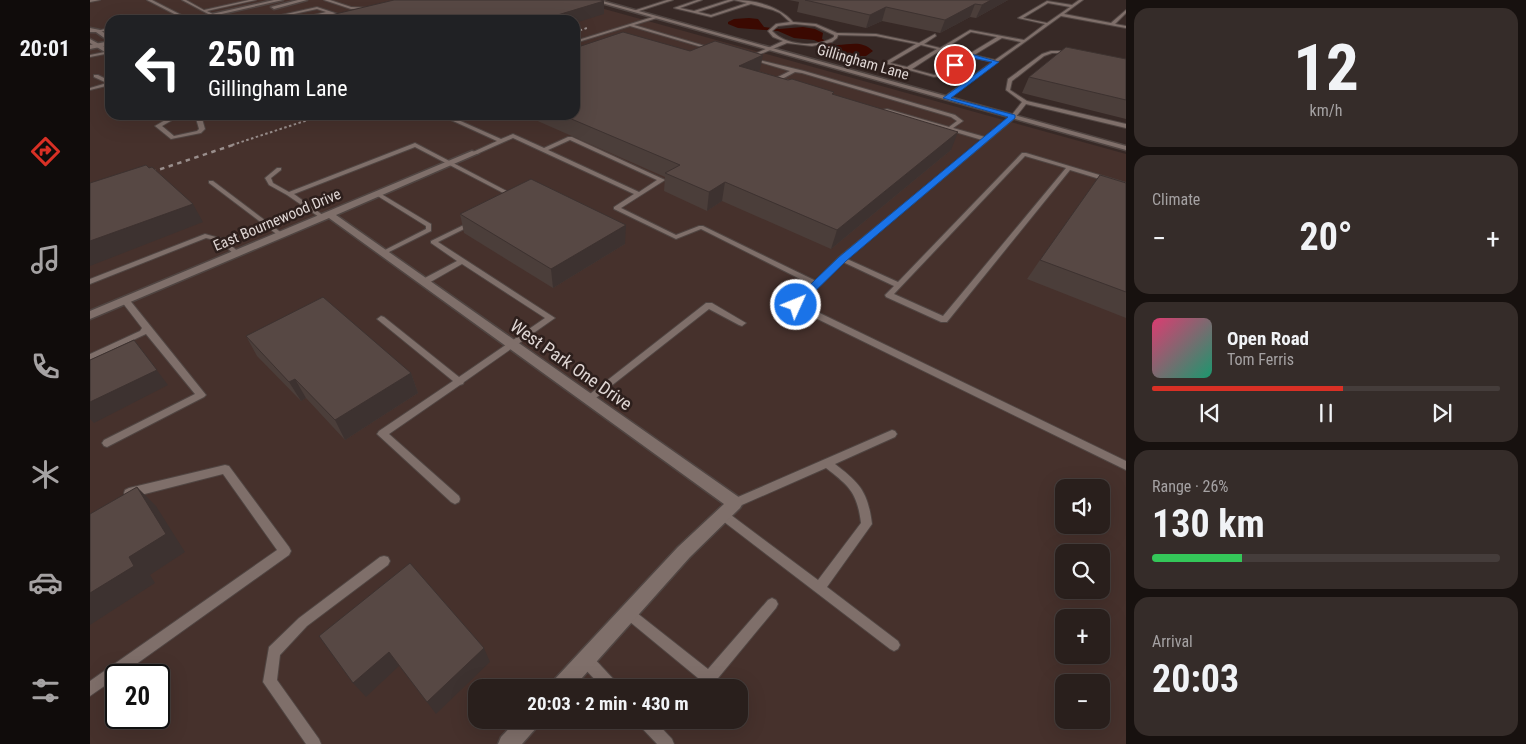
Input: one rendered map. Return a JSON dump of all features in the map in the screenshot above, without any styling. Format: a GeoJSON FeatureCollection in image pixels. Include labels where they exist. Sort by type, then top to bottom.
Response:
{"type":"FeatureCollection","features":[{"type":"Feature","properties":{"kind":"street"},"geometry":{"type":"LineString","coordinates":[[227,15],[281,0]]}},
{"type":"Feature","properties":{"kind":"street"},"geometry":{"type":"LineString","coordinates":[[231,15],[306,0]]}},
{"type":"Feature","properties":{"kind":"street","name":"Gillingham Lane"},"geometry":{"type":"LineString","coordinates":[[592,0],[1126,148]]}},
{"type":"Feature","properties":{"kind":"street"},"geometry":{"type":"LineString","coordinates":[[90,30],[98,31],[105,36]]}},
{"type":"Feature","properties":{"kind":"street"},"geometry":{"type":"LineString","coordinates":[[90,41],[105,39]]}},
{"type":"Feature","properties":{"kind":"street"},"geometry":{"type":"LineString","coordinates":[[90,41],[105,50]]}},
{"type":"Feature","properties":{"kind":"street"},"geometry":{"type":"LineString","coordinates":[[90,47],[97,46],[105,41]]}},
{"type":"Feature","properties":{"kind":"street","name":"East Bournewood Drive"},"geometry":{"type":"LineString","coordinates":[[90,315],[475,153]]}},
{"type":"Feature","properties":{"kind":"street","name":"West Park One Drive"},"geometry":{"type":"LineString","coordinates":[[325,216],[384,253],[735,503]]}},
{"type":"Feature","properties":{"kind":"street"},"geometry":{"type":"LineString","coordinates":[[568,679],[684,552],[735,503]]}},
{"type":"Feature","properties":{"kind":"street"},"geometry":{"type":"LineString","coordinates":[[508,744],[522,729]]}},
{"type":"Feature","properties":{"kind":"lane"},"geometry":{"type":"LineString","coordinates":[[90,1],[98,0]]}},
{"type":"Feature","properties":{"kind":"lane"},"geometry":{"type":"LineString","coordinates":[[149,0],[179,15]]}},
{"type":"Feature","properties":{"kind":"lane"},"geometry":{"type":"LineString","coordinates":[[184,0],[210,15]]}},
{"type":"Feature","properties":{"kind":"lane"},"geometry":{"type":"LineString","coordinates":[[203,11],[254,0]]}},
{"type":"Feature","properties":{"kind":"lane"},"geometry":{"type":"LineString","coordinates":[[326,0],[351,8],[374,8]]}},
{"type":"Feature","properties":{"kind":"lane"},"geometry":{"type":"LineString","coordinates":[[636,11],[671,0]]}},
{"type":"Feature","properties":{"kind":"lane"},"geometry":{"type":"LineString","coordinates":[[700,0],[676,8],[711,16],[750,3]]}},
{"type":"Feature","properties":{"kind":"lane"},"geometry":{"type":"LineString","coordinates":[[693,13],[732,0]]}},
{"type":"Feature","properties":{"kind":"lane"},"geometry":{"type":"LineString","coordinates":[[736,0],[780,11],[792,23]]}},
{"type":"Feature","properties":{"kind":"lane"},"geometry":{"type":"LineString","coordinates":[[1038,0],[1072,6]]}},
{"type":"Feature","properties":{"kind":"lane"},"geometry":{"type":"LineString","coordinates":[[946,98],[1081,0]]}},
{"type":"Feature","properties":{"kind":"lane"},"geometry":{"type":"LineString","coordinates":[[1048,24],[1020,18],[1049,1]]}},
{"type":"Feature","properties":{"kind":"lane"},"geometry":{"type":"LineString","coordinates":[[282,15],[312,8],[321,8],[339,15]]}},
{"type":"Feature","properties":{"kind":"lane"},"geometry":{"type":"LineString","coordinates":[[1110,25],[1126,11]]}},
{"type":"Feature","properties":{"kind":"lane"},"geometry":{"type":"LineString","coordinates":[[318,15],[331,12]]}},
{"type":"Feature","properties":{"kind":"lane"},"geometry":{"type":"LineString","coordinates":[[1061,15],[1126,27]]}},
{"type":"Feature","properties":{"kind":"lane"},"geometry":{"type":"LineString","coordinates":[[580,40],[656,17]]}},
{"type":"Feature","properties":{"kind":"lane"},"geometry":{"type":"LineString","coordinates":[[836,34],[836,37],[830,41],[818,44],[787,41],[772,35],[770,31],[774,27],[792,23],[816,25],[836,34],[876,35],[996,62]]}},
{"type":"Feature","properties":{"kind":"lane"},"geometry":{"type":"LineString","coordinates":[[630,25],[720,50]]}},
{"type":"Feature","properties":{"kind":"lane"},"geometry":{"type":"LineString","coordinates":[[98,31],[105,30]]}},
{"type":"Feature","properties":{"kind":"lane"},"geometry":{"type":"LineString","coordinates":[[908,69],[970,31],[1025,41]]}},
{"type":"Feature","properties":{"kind":"lane"},"geometry":{"type":"LineString","coordinates":[[935,34],[886,62],[934,76],[939,75],[1002,36]]}},
{"type":"Feature","properties":{"kind":"lane"},"geometry":{"type":"LineString","coordinates":[[748,58],[787,41]]}},
{"type":"Feature","properties":{"kind":"lane"},"geometry":{"type":"LineString","coordinates":[[1073,52],[1051,52],[1043,55],[1010,80],[1008,90],[1025,102],[1126,126]]}},
{"type":"Feature","properties":{"kind":"lane"},"geometry":{"type":"LineString","coordinates":[[90,56],[105,53]]}},
{"type":"Feature","properties":{"kind":"lane"},"geometry":{"type":"LineString","coordinates":[[738,56],[802,72],[952,116],[960,121],[949,129]]}},
{"type":"Feature","properties":{"kind":"lane"},"geometry":{"type":"LineString","coordinates":[[788,82],[778,79],[794,71]]}},
{"type":"Feature","properties":{"kind":"lane"},"geometry":{"type":"LineString","coordinates":[[96,76],[105,81]]}},
{"type":"Feature","properties":{"kind":"lane"},"geometry":{"type":"LineString","coordinates":[[90,89],[105,85]]}},
{"type":"Feature","properties":{"kind":"lane"},"geometry":{"type":"LineString","coordinates":[[1025,102],[1012,116],[842,259],[796,305],[1126,466]]}},
{"type":"Feature","properties":{"kind":"lane"},"geometry":{"type":"LineString","coordinates":[[883,109],[985,139]]}},
{"type":"Feature","properties":{"kind":"lane"},"geometry":{"type":"LineString","coordinates":[[169,120],[158,126],[173,138],[200,132],[202,129],[199,120]]}},
{"type":"Feature","properties":{"kind":"lane"},"geometry":{"type":"LineString","coordinates":[[454,120],[501,141]]}},
{"type":"Feature","properties":{"kind":"lane"},"geometry":{"type":"LineString","coordinates":[[475,153],[513,136],[639,194]]}},
{"type":"Feature","properties":{"kind":"lane"},"geometry":{"type":"LineString","coordinates":[[544,150],[570,138],[662,180],[616,208],[676,237],[701,227],[816,284]]}},
{"type":"Feature","properties":{"kind":"lane"},"geometry":{"type":"LineString","coordinates":[[289,194],[415,145],[520,199],[511,203]]}},
{"type":"Feature","properties":{"kind":"lane"},"geometry":{"type":"LineString","coordinates":[[1069,168],[944,320],[889,296],[1024,154],[1126,185]]}},
{"type":"Feature","properties":{"kind":"lane"},"geometry":{"type":"LineString","coordinates":[[279,169],[268,178],[271,184],[325,216]]}},
{"type":"Feature","properties":{"kind":"lane"},"geometry":{"type":"LineString","coordinates":[[210,182],[281,235]]}},
{"type":"Feature","properties":{"kind":"lane"},"geometry":{"type":"LineString","coordinates":[[378,194],[429,224],[429,230],[384,253]]}},
{"type":"Feature","properties":{"kind":"lane"},"geometry":{"type":"LineString","coordinates":[[455,499],[382,434],[514,345],[550,318],[433,242],[476,221]]}},
{"type":"Feature","properties":{"kind":"lane"},"geometry":{"type":"LineString","coordinates":[[90,282],[205,236],[222,240],[236,253]]}},
{"type":"Feature","properties":{"kind":"lane"},"geometry":{"type":"LineString","coordinates":[[842,259],[899,285]]}},
{"type":"Feature","properties":{"kind":"lane"},"geometry":{"type":"LineString","coordinates":[[424,282],[462,261]]}},
{"type":"Feature","properties":{"kind":"lane"},"geometry":{"type":"LineString","coordinates":[[107,443],[201,395],[125,300]]}},
{"type":"Feature","properties":{"kind":"lane"},"geometry":{"type":"LineString","coordinates":[[589,399],[708,305],[742,322]]}},
{"type":"Feature","properties":{"kind":"lane"},"geometry":{"type":"LineString","coordinates":[[381,319],[460,382]]}},
{"type":"Feature","properties":{"kind":"lane"},"geometry":{"type":"LineString","coordinates":[[90,357],[143,333],[146,328]]}},
{"type":"Feature","properties":{"kind":"lane"},"geometry":{"type":"LineString","coordinates":[[735,503],[892,434]]}},
{"type":"Feature","properties":{"kind":"lane"},"geometry":{"type":"LineString","coordinates":[[819,588],[866,524],[864,503],[855,486],[827,464]]}},
{"type":"Feature","properties":{"kind":"lane"},"geometry":{"type":"LineString","coordinates":[[90,689],[285,551],[225,469],[130,492],[122,496]]}},
{"type":"Feature","properties":{"kind":"lane"},"geometry":{"type":"LineString","coordinates":[[723,515],[894,644]]}},
{"type":"Feature","properties":{"kind":"lane"},"geometry":{"type":"LineString","coordinates":[[314,744],[270,682],[274,652],[303,622],[384,560]]}},
{"type":"Feature","properties":{"kind":"lane"},"geometry":{"type":"LineString","coordinates":[[628,613],[709,678],[772,604]]}},
{"type":"Feature","properties":{"kind":"lane"},"geometry":{"type":"LineString","coordinates":[[586,660],[604,679]]}},
{"type":"Feature","properties":{"kind":"lane"},"geometry":{"type":"LineString","coordinates":[[653,729],[667,744]]}},
{"type":"Feature","properties":{"kind":"shaded area"},"geometry":{"type":"Polygon","coordinates":[[[90,0],[572,0],[1126,154],[1126,744],[90,744],[90,0]]]}},
{"type":"Feature","properties":{"kind":"shaded area"},"geometry":{"type":"Polygon","coordinates":[[[734,19],[758,19],[764,27],[779,29],[803,27],[815,29],[823,33],[822,39],[831,44],[860,44],[873,51],[866,56],[842,56],[831,53],[827,46],[814,40],[794,38],[778,31],[738,28],[728,24],[728,22],[734,19]]]}},
{"type":"Feature","properties":{"kind":"building"},"geometry":{"type":"Polygon","coordinates":[[[394,0],[604,1],[558,15],[331,15],[394,0]]]}},
{"type":"Feature","properties":{"kind":"building"},"geometry":{"type":"Polygon","coordinates":[[[805,0],[991,0],[982,5],[975,4],[945,20],[886,7],[870,15],[805,0]]]}},
{"type":"Feature","properties":{"kind":"building"},"geometry":{"type":"Polygon","coordinates":[[[623,32],[690,51],[715,41],[763,55],[739,66],[788,80],[792,79],[834,92],[832,94],[958,132],[837,230],[725,182],[709,192],[665,173],[680,165],[574,120],[580,120],[580,46],[623,32]]]}},
{"type":"Feature","properties":{"kind":"building"},"geometry":{"type":"Polygon","coordinates":[[[1066,47],[1126,59],[1126,100],[1029,77],[1066,47]]]}},
{"type":"Feature","properties":{"kind":"building"},"geometry":{"type":"Polygon","coordinates":[[[146,165],[149,168],[152,167],[193,204],[90,241],[90,183],[146,165]]]}},
{"type":"Feature","properties":{"kind":"building"},"geometry":{"type":"Polygon","coordinates":[[[1100,175],[1126,183],[1126,292],[1040,260],[1100,175]]]}},
{"type":"Feature","properties":{"kind":"building"},"geometry":{"type":"Polygon","coordinates":[[[531,179],[626,225],[551,269],[460,214],[531,179]]]}},
{"type":"Feature","properties":{"kind":"building"},"geometry":{"type":"Polygon","coordinates":[[[323,297],[411,373],[335,420],[295,379],[289,382],[246,336],[323,297]]]}},
{"type":"Feature","properties":{"kind":"building"},"geometry":{"type":"Polygon","coordinates":[[[134,340],[157,370],[90,402],[90,360],[134,340]]]}},
{"type":"Feature","properties":{"kind":"building"},"geometry":{"type":"Polygon","coordinates":[[[137,487],[166,534],[129,557],[134,566],[90,593],[90,514],[137,487]]]}},
{"type":"Feature","properties":{"kind":"building"},"geometry":{"type":"Polygon","coordinates":[[[410,563],[484,648],[427,702],[389,652],[353,683],[319,636],[410,563]]]}},
{"type":"Feature","properties":{"kind":"railway"},"geometry":{"type":"LineString","coordinates":[[580,30],[587,28]]}},
{"type":"Feature","properties":{"kind":"railway"},"geometry":{"type":"LineString","coordinates":[[232,145],[308,120]]}},
{"type":"Feature","properties":{"kind":"railway"},"geometry":{"type":"LineString","coordinates":[[143,175],[236,144]]}},
{"type":"Feature","properties":{"kind":"route"},"geometry":{"type":"LineString","coordinates":[[796,305],[842,259],[1012,116],[946,98],[996,62],[971,56],[955,65]]}}]}
